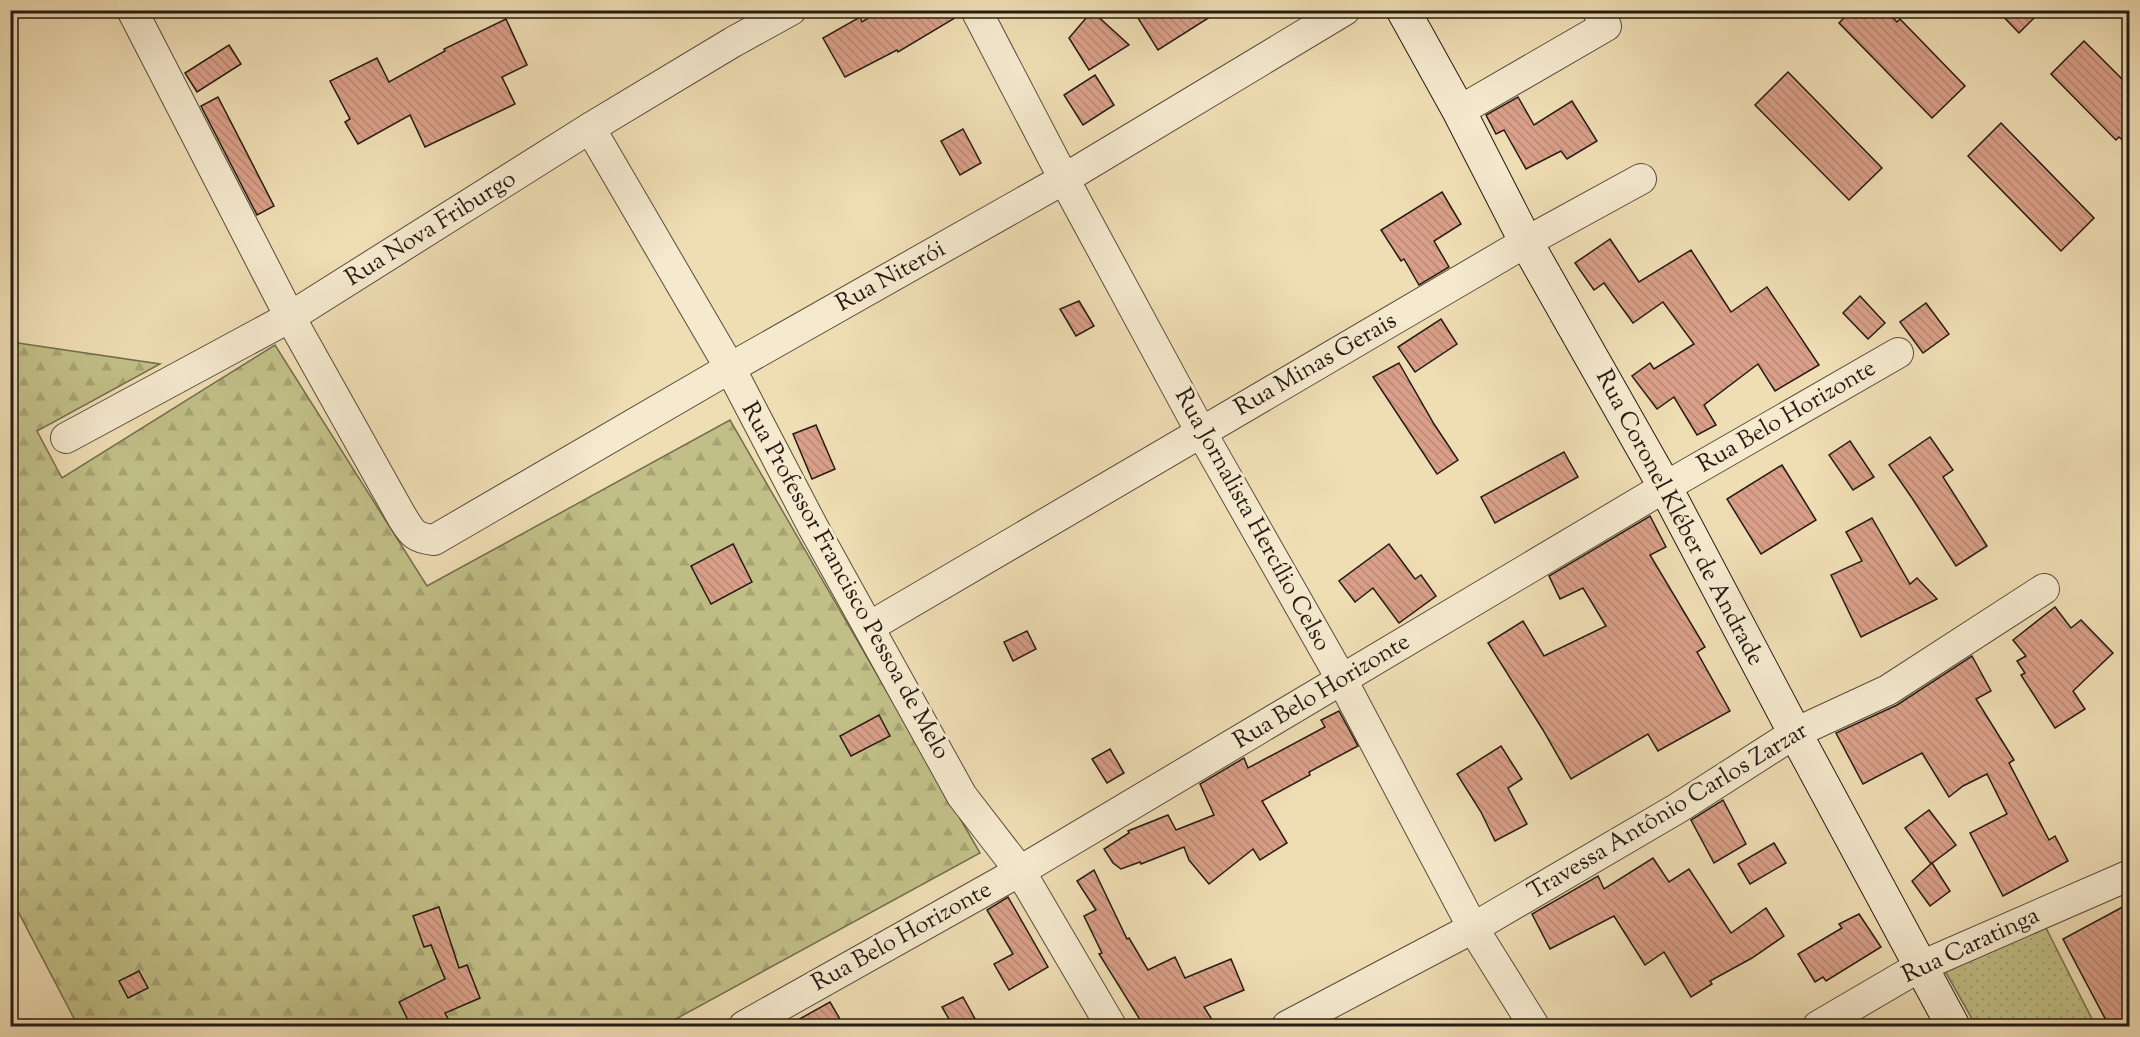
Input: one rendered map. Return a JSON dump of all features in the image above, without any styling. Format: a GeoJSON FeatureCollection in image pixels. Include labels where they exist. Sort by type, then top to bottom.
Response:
{"type":"FeatureCollection","features":[{"type":"Feature","properties":{"kind":"main road","name":"Rua Coronel Kléber de Andrade"},"geometry":{"type":"LineString","coordinates":[[1403,10],[1459,111],[1526,242],[1665,487],[1919,967],[1953,1026]]}},
{"type":"Feature","properties":{"kind":"street"},"geometry":{"type":"LineString","coordinates":[[132,10],[290,317]]}},
{"type":"Feature","properties":{"kind":"street","name":"Rua Nova Friburgo"},"geometry":{"type":"LineString","coordinates":[[66,438],[290,317],[590,128],[791,10]]}},
{"type":"Feature","properties":{"kind":"street","name":"Rua Jornalista Hercílio Celso"},"geometry":{"type":"LineString","coordinates":[[975,10],[1201,432],[1342,680],[1473,928],[1534,1026]]}},
{"type":"Feature","properties":{"kind":"street","name":"Rua Niterói"},"geometry":{"type":"LineString","coordinates":[[290,317],[413,534],[434,540],[730,368],[1064,179],[1345,10]]}},
{"type":"Feature","properties":{"kind":"street"},"geometry":{"type":"LineString","coordinates":[[1459,111],[1606,26],[1597,10]]}},
{"type":"Feature","properties":{"kind":"street","name":"Rua Professor Francisco Pessoa de Melo"},"geometry":{"type":"LineString","coordinates":[[590,128],[730,368],[813,527],[962,796],[1020,871],[1111,1026]]}},
{"type":"Feature","properties":{"kind":"street","name":"Rua Minas Gerais"},"geometry":{"type":"LineString","coordinates":[[869,627],[1526,242],[1641,179]]}},
{"type":"Feature","properties":{"kind":"street","name":"Rua Belo Horizonte"},"geometry":{"type":"LineString","coordinates":[[744,1026],[1020,871],[1665,487],[1898,353]]}},
{"type":"Feature","properties":{"kind":"street","name":"Travessa Antônio Carlos Zarzar"},"geometry":{"type":"LineString","coordinates":[[1287,1026],[1473,928],[1678,808],[1795,733],[1888,690],[2044,589]]}},
{"type":"Feature","properties":{"kind":"street","name":"Rua Caratinga"},"geometry":{"type":"LineString","coordinates":[[1818,1026],[1919,967],[2130,875]]}},
{"type":"Feature","properties":{"kind":"green space"},"geometry":{"type":"Polygon","coordinates":[[[11,342],[160,364],[37,431],[62,478],[275,345],[427,586],[730,420],[980,853],[663,1026],[78,1026],[11,898],[11,342]]]}},
{"type":"Feature","properties":{"kind":"green space"},"geometry":{"type":"Polygon","coordinates":[[[2043,922],[2093,1021],[2085,1026],[1976,1026],[1944,969],[2043,922]]]}},
{"type":"Feature","properties":{"kind":"building"},"geometry":{"type":"Polygon","coordinates":[[[881,10],[959,10],[960,15],[898,52],[897,50],[845,77],[823,38],[860,17],[862,22],[881,10]]]}},
{"type":"Feature","properties":{"kind":"building"},"geometry":{"type":"Polygon","coordinates":[[[1133,10],[1221,10],[1158,50],[1133,10]]]}},
{"type":"Feature","properties":{"kind":"building"},"geometry":{"type":"Polygon","coordinates":[[[1852,10],[1885,10],[1897,22],[1900,19],[1965,86],[1932,118],[1839,23],[1852,10]]]}},
{"type":"Feature","properties":{"kind":"building"},"geometry":{"type":"Polygon","coordinates":[[[1997,10],[2042,10],[2019,33],[1997,10]]]}},
{"type":"Feature","properties":{"kind":"building"},"geometry":{"type":"Polygon","coordinates":[[[1092,11],[1129,45],[1089,70],[1069,38],[1092,11]]]}},
{"type":"Feature","properties":{"kind":"building"},"geometry":{"type":"Polygon","coordinates":[[[506,19],[527,65],[502,77],[515,104],[425,147],[410,115],[358,144],[345,122],[350,119],[330,81],[377,58],[389,82],[445,51],[444,49],[506,19]]]}},
{"type":"Feature","properties":{"kind":"building"},"geometry":{"type":"Polygon","coordinates":[[[2084,41],[2130,87],[2130,147],[2119,137],[2116,140],[2051,74],[2084,41]]]}},
{"type":"Feature","properties":{"kind":"building"},"geometry":{"type":"Polygon","coordinates":[[[229,45],[241,64],[197,92],[185,73],[229,45]]]}},
{"type":"Feature","properties":{"kind":"building"},"geometry":{"type":"Polygon","coordinates":[[[1788,72],[1882,168],[1849,200],[1755,105],[1788,72]]]}},
{"type":"Feature","properties":{"kind":"building"},"geometry":{"type":"Polygon","coordinates":[[[1095,75],[1114,105],[1083,125],[1064,95],[1095,75]]]}},
{"type":"Feature","properties":{"kind":"building"},"geometry":{"type":"Polygon","coordinates":[[[218,97],[274,206],[257,215],[201,106],[218,97]]]}},
{"type":"Feature","properties":{"kind":"building"},"geometry":{"type":"Polygon","coordinates":[[[1518,97],[1534,125],[1572,101],[1597,141],[1567,159],[1561,151],[1526,169],[1504,130],[1496,134],[1486,115],[1518,97]]]}},
{"type":"Feature","properties":{"kind":"building"},"geometry":{"type":"Polygon","coordinates":[[[2001,123],[2094,218],[2061,251],[1968,156],[2001,123]]]}},
{"type":"Feature","properties":{"kind":"building"},"geometry":{"type":"Polygon","coordinates":[[[963,129],[981,163],[960,175],[941,141],[963,129]]]}},
{"type":"Feature","properties":{"kind":"building"},"geometry":{"type":"Polygon","coordinates":[[[1442,192],[1461,224],[1434,241],[1449,267],[1419,285],[1404,259],[1401,261],[1381,230],[1442,192]]]}},
{"type":"Feature","properties":{"kind":"building"},"geometry":{"type":"Polygon","coordinates":[[[1610,239],[1639,282],[1691,250],[1731,312],[1767,287],[1819,365],[1775,391],[1758,364],[1704,405],[1716,425],[1697,435],[1674,397],[1657,409],[1632,376],[1650,363],[1654,369],[1694,344],[1663,302],[1633,323],[1604,283],[1594,290],[1575,263],[1610,239]]]}},
{"type":"Feature","properties":{"kind":"building"},"geometry":{"type":"Polygon","coordinates":[[[1860,296],[1885,323],[1868,339],[1843,313],[1860,296]]]}},
{"type":"Feature","properties":{"kind":"building"},"geometry":{"type":"Polygon","coordinates":[[[1079,301],[1094,326],[1076,336],[1060,309],[1079,301]]]}},
{"type":"Feature","properties":{"kind":"building"},"geometry":{"type":"Polygon","coordinates":[[[1926,303],[1949,334],[1923,353],[1900,322],[1926,303]]]}},
{"type":"Feature","properties":{"kind":"building"},"geometry":{"type":"Polygon","coordinates":[[[1441,319],[1457,344],[1415,372],[1398,347],[1441,319]]]}},
{"type":"Feature","properties":{"kind":"building"},"geometry":{"type":"Polygon","coordinates":[[[1399,363],[1458,460],[1437,474],[1373,377],[1399,363]]]}},
{"type":"Feature","properties":{"kind":"building"},"geometry":{"type":"Polygon","coordinates":[[[816,425],[835,469],[812,479],[793,434],[816,425]]]}},
{"type":"Feature","properties":{"kind":"building"},"geometry":{"type":"Polygon","coordinates":[[[1930,437],[1953,470],[1943,477],[1987,546],[1956,566],[1889,465],[1930,437]]]}},
{"type":"Feature","properties":{"kind":"building"},"geometry":{"type":"Polygon","coordinates":[[[1850,441],[1874,477],[1853,490],[1829,455],[1850,441]]]}},
{"type":"Feature","properties":{"kind":"building"},"geometry":{"type":"Polygon","coordinates":[[[1564,452],[1578,477],[1495,523],[1481,497],[1564,452]]]}},
{"type":"Feature","properties":{"kind":"building"},"geometry":{"type":"Polygon","coordinates":[[[1782,465],[1816,520],[1761,554],[1727,499],[1782,465]]]}},
{"type":"Feature","properties":{"kind":"building"},"geometry":{"type":"Polygon","coordinates":[[[1650,516],[1666,547],[1650,555],[1705,647],[1697,652],[1730,711],[1658,751],[1648,734],[1571,779],[1488,643],[1523,621],[1544,656],[1606,626],[1583,588],[1560,599],[1549,576],[1650,516]]]}},
{"type":"Feature","properties":{"kind":"building"},"geometry":{"type":"Polygon","coordinates":[[[1872,518],[1910,584],[1917,578],[1937,599],[1861,637],[1831,575],[1862,561],[1846,532],[1872,518]]]}},
{"type":"Feature","properties":{"kind":"building"},"geometry":{"type":"Polygon","coordinates":[[[733,544],[752,582],[711,604],[691,566],[733,544]]]}},
{"type":"Feature","properties":{"kind":"building"},"geometry":{"type":"Polygon","coordinates":[[[1389,544],[1415,579],[1421,575],[1436,596],[1399,623],[1373,588],[1355,602],[1339,581],[1389,544]]]}},
{"type":"Feature","properties":{"kind":"building"},"geometry":{"type":"Polygon","coordinates":[[[2055,607],[2071,628],[2081,620],[2113,653],[2073,691],[2085,709],[2055,728],[2021,675],[2025,673],[2017,661],[2026,656],[2013,640],[2055,607]]]}},
{"type":"Feature","properties":{"kind":"building"},"geometry":{"type":"Polygon","coordinates":[[[1027,631],[1036,649],[1013,661],[1004,642],[1027,631]]]}},
{"type":"Feature","properties":{"kind":"building"},"geometry":{"type":"Polygon","coordinates":[[[1972,656],[1991,691],[1976,699],[2014,760],[2009,763],[2049,840],[2055,836],[2068,861],[2003,896],[1970,833],[2007,814],[1987,774],[1963,786],[1949,797],[1922,753],[1863,784],[1836,733],[1897,705],[1972,656]]]}},
{"type":"Feature","properties":{"kind":"building"},"geometry":{"type":"Polygon","coordinates":[[[1339,711],[1358,746],[1262,801],[1287,843],[1260,860],[1253,849],[1209,884],[1189,860],[1184,847],[1141,864],[1140,862],[1121,869],[1113,863],[1104,849],[1129,833],[1128,831],[1168,815],[1176,830],[1214,815],[1200,784],[1244,758],[1248,768],[1325,727],[1321,720],[1339,711]]]}},
{"type":"Feature","properties":{"kind":"building"},"geometry":{"type":"Polygon","coordinates":[[[879,715],[890,736],[851,756],[840,736],[879,715]]]}},
{"type":"Feature","properties":{"kind":"building"},"geometry":{"type":"Polygon","coordinates":[[[1501,746],[1522,779],[1508,788],[1527,824],[1495,841],[1481,812],[1457,774],[1501,746]]]}},
{"type":"Feature","properties":{"kind":"building"},"geometry":{"type":"Polygon","coordinates":[[[1110,749],[1124,773],[1107,783],[1092,759],[1110,749]]]}},
{"type":"Feature","properties":{"kind":"building"},"geometry":{"type":"Polygon","coordinates":[[[1723,800],[1746,844],[1714,863],[1691,820],[1723,800]]]}},
{"type":"Feature","properties":{"kind":"building"},"geometry":{"type":"Polygon","coordinates":[[[1929,810],[1956,845],[1931,864],[1905,828],[1929,810]]]}},
{"type":"Feature","properties":{"kind":"building"},"geometry":{"type":"Polygon","coordinates":[[[1774,843],[1786,863],[1750,884],[1738,864],[1774,843]]]}},
{"type":"Feature","properties":{"kind":"building"},"geometry":{"type":"Polygon","coordinates":[[[1653,858],[1669,882],[1689,869],[1731,933],[1766,908],[1784,936],[1752,958],[1710,981],[1712,984],[1691,997],[1664,952],[1645,965],[1614,916],[1550,949],[1532,914],[1598,876],[1604,889],[1653,858]]]}},
{"type":"Feature","properties":{"kind":"building"},"geometry":{"type":"Polygon","coordinates":[[[1932,863],[1950,891],[1930,906],[1912,881],[1932,863]]]}},
{"type":"Feature","properties":{"kind":"building"},"geometry":{"type":"Polygon","coordinates":[[[1094,870],[1127,939],[1129,938],[1148,970],[1175,957],[1185,978],[1231,959],[1244,990],[1204,1007],[1216,1026],[1144,1026],[1099,954],[1102,953],[1084,916],[1096,910],[1077,881],[1094,870]]]}},
{"type":"Feature","properties":{"kind":"building"},"geometry":{"type":"Polygon","coordinates":[[[1008,897],[1048,967],[1009,990],[994,964],[1013,954],[987,910],[1008,897]]]}},
{"type":"Feature","properties":{"kind":"building"},"geometry":{"type":"Polygon","coordinates":[[[2130,903],[2130,1026],[2109,1026],[2063,939],[2130,903]]]}},
{"type":"Feature","properties":{"kind":"building"},"geometry":{"type":"Polygon","coordinates":[[[439,907],[459,968],[467,965],[480,998],[445,1013],[452,1026],[411,1026],[399,1002],[445,979],[431,945],[424,947],[413,916],[439,907]]]}},
{"type":"Feature","properties":{"kind":"building"},"geometry":{"type":"Polygon","coordinates":[[[1859,914],[1881,947],[1826,981],[1823,977],[1815,982],[1798,954],[1842,928],[1839,924],[1859,914]]]}},
{"type":"Feature","properties":{"kind":"building"},"geometry":{"type":"Polygon","coordinates":[[[139,971],[148,988],[128,998],[119,981],[139,971]]]}},
{"type":"Feature","properties":{"kind":"building"},"geometry":{"type":"Polygon","coordinates":[[[963,997],[979,1026],[953,1026],[942,1007],[963,997]]]}},
{"type":"Feature","properties":{"kind":"building"},"geometry":{"type":"Polygon","coordinates":[[[830,1002],[844,1026],[787,1026],[830,1002]]]}}]}
